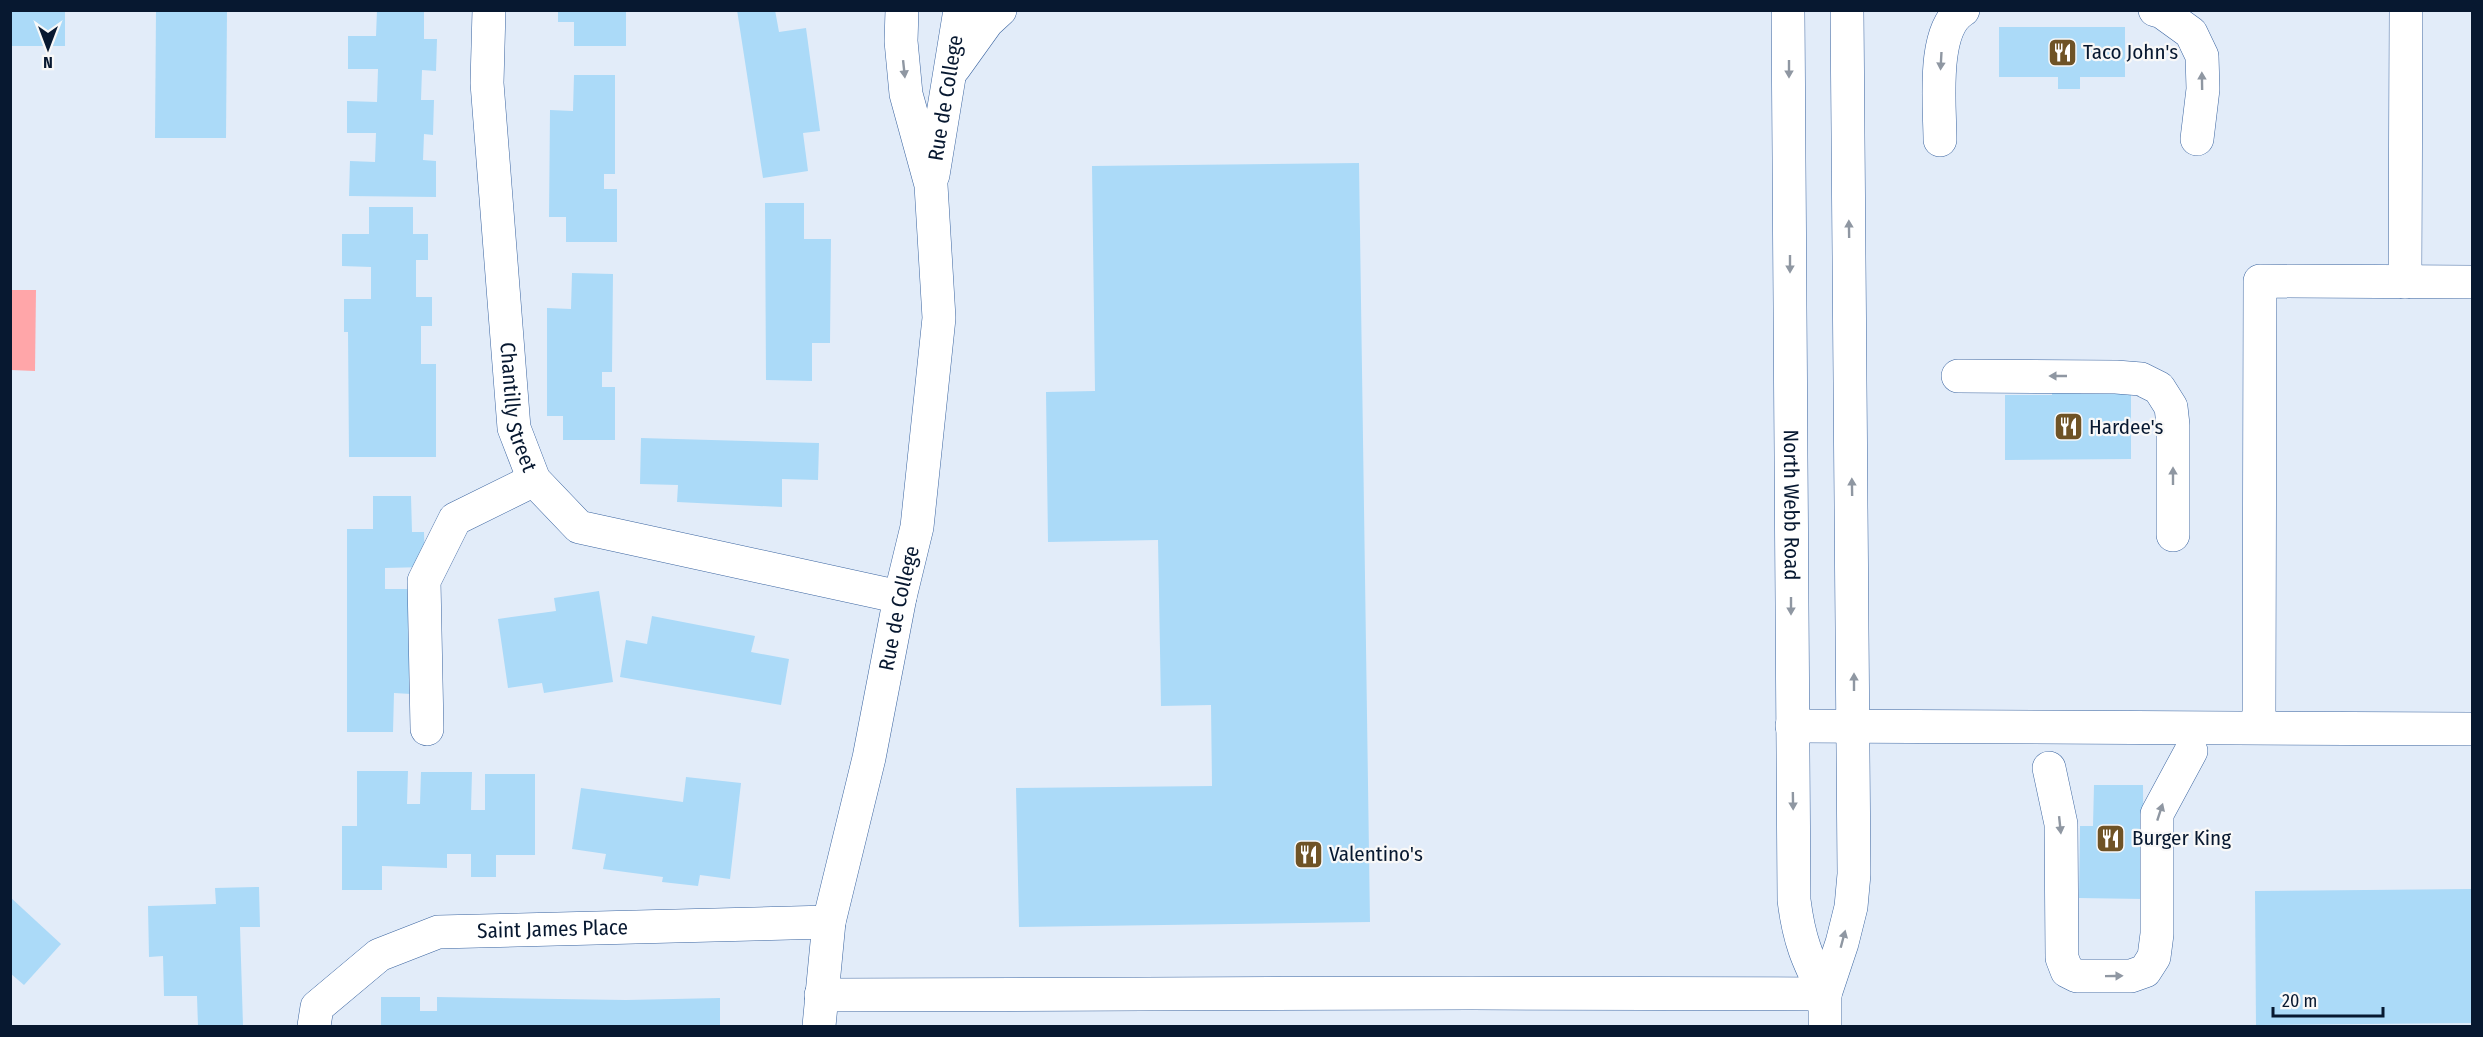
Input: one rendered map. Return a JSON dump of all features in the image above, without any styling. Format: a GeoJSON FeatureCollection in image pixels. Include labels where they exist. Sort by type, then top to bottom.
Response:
{"type":"FeatureCollection","features":[{"type":"Feature","properties":{"kind":"street","name":"Chantilly Street"},"geometry":{"type":"LineString","coordinates":[[489,10],[487,83],[514,428],[534,480],[579,527],[900,597]]}},
{"type":"Feature","properties":{"kind":"street","name":"Rue de College"},"geometry":{"type":"LineString","coordinates":[[931,185],[960,10]]}},
{"type":"Feature","properties":{"kind":"street"},"geometry":{"type":"LineString","coordinates":[[950,74],[987,22],[999,10]]}},
{"type":"Feature","properties":{"kind":"street","name":"North Webb Road"},"geometry":{"type":"LineString","coordinates":[[1788,10],[1794,900],[1804,952],[1825,994]]}},
{"type":"Feature","properties":{"kind":"street","name":"North Webb Road"},"geometry":{"type":"LineString","coordinates":[[1825,1026],[1825,994],[1851,907],[1854,874],[1847,10]]}},
{"type":"Feature","properties":{"kind":"street"},"geometry":{"type":"LineString","coordinates":[[1940,140],[1942,44],[1954,16],[1963,10]]}},
{"type":"Feature","properties":{"kind":"street"},"geometry":{"type":"LineString","coordinates":[[2156,10],[2191,33],[2202,56],[2202,89],[2196,139]]}},
{"type":"Feature","properties":{"kind":"street"},"geometry":{"type":"LineString","coordinates":[[2405,282],[2406,10]]}},
{"type":"Feature","properties":{"kind":"street","name":"Rue de College"},"geometry":{"type":"LineString","coordinates":[[820,1011],[829,922],[869,758],[900,597],[917,527],[939,318],[931,185],[906,94],[900,17]]}},
{"type":"Feature","properties":{"kind":"street"},"geometry":{"type":"LineString","coordinates":[[2259,727],[2260,281],[2472,282]]}},
{"type":"Feature","properties":{"kind":"street"},"geometry":{"type":"LineString","coordinates":[[1958,376],[2116,377],[2140,379],[2159,388],[2171,406],[2173,425],[2173,535]]}},
{"type":"Feature","properties":{"kind":"street"},"geometry":{"type":"LineString","coordinates":[[427,729],[424,581],[454,519],[534,480]]}},
{"type":"Feature","properties":{"kind":"street"},"geometry":{"type":"LineString","coordinates":[[1792,726],[2472,729]]}},
{"type":"Feature","properties":{"kind":"street"},"geometry":{"type":"LineString","coordinates":[[2049,768],[2061,824],[2062,958],[2067,971],[2077,976],[2131,976],[2145,971],[2154,957],[2157,934],[2157,814],[2191,751]]}},
{"type":"Feature","properties":{"kind":"street","name":"Saint James Place"},"geometry":{"type":"LineString","coordinates":[[314,1026],[317,1007],[379,955],[438,932],[829,922]]}},
{"type":"Feature","properties":{"kind":"street"},"geometry":{"type":"LineString","coordinates":[[820,1011],[1472,993],[1825,994]]}},
{"type":"Feature","properties":{"kind":"shaded area"},"geometry":{"type":"Polygon","coordinates":[[[11,290],[36,290],[35,371],[11,370],[11,290]]]}},
{"type":"Feature","properties":{"kind":"building"},"geometry":{"type":"Polygon","coordinates":[[[10,10],[65,10],[65,46],[10,46],[10,10]]]}},
{"type":"Feature","properties":{"kind":"building"},"geometry":{"type":"Polygon","coordinates":[[[156,10],[227,11],[226,138],[155,138],[156,10]]]}},
{"type":"Feature","properties":{"kind":"building"},"geometry":{"type":"Polygon","coordinates":[[[377,10],[424,10],[424,39],[437,39],[436,71],[422,70],[421,100],[434,100],[433,135],[424,134],[423,160],[436,161],[436,197],[349,196],[350,161],[375,162],[376,133],[347,133],[347,101],[377,102],[378,69],[348,69],[348,36],[376,36],[377,10]]]}},
{"type":"Feature","properties":{"kind":"building"},"geometry":{"type":"Polygon","coordinates":[[[558,10],[626,10],[626,46],[574,46],[574,22],[558,22],[558,10]]]}},
{"type":"Feature","properties":{"kind":"building"},"geometry":{"type":"Polygon","coordinates":[[[737,10],[775,10],[779,32],[806,28],[820,131],[803,133],[808,171],[763,178],[737,10]]]}},
{"type":"Feature","properties":{"kind":"building","name":"Taco John's"},"geometry":{"type":"Polygon","coordinates":[[[1999,27],[2125,27],[2125,77],[2080,77],[2080,89],[2058,89],[2058,77],[1999,77],[1999,27]]]}},
{"type":"Feature","properties":{"kind":"building"},"geometry":{"type":"Polygon","coordinates":[[[574,75],[615,75],[615,174],[604,174],[604,189],[617,189],[617,242],[566,242],[566,217],[549,217],[550,110],[573,111],[574,75]]]}},
{"type":"Feature","properties":{"kind":"building"},"geometry":{"type":"Polygon","coordinates":[[[1359,163],[1370,922],[1019,927],[1016,788],[1212,786],[1211,705],[1161,706],[1158,540],[1048,542],[1046,392],[1095,391],[1092,166],[1359,163]]]}},
{"type":"Feature","properties":{"kind":"building"},"geometry":{"type":"Polygon","coordinates":[[[765,203],[804,203],[804,239],[831,239],[830,343],[812,343],[812,381],[766,380],[765,203]]]}},
{"type":"Feature","properties":{"kind":"building"},"geometry":{"type":"Polygon","coordinates":[[[369,207],[413,207],[413,234],[428,234],[428,260],[416,260],[416,297],[432,297],[432,326],[421,326],[421,364],[436,364],[436,457],[349,457],[348,332],[344,332],[344,299],[371,299],[371,267],[342,266],[342,234],[369,234],[369,207]]]}},
{"type":"Feature","properties":{"kind":"building"},"geometry":{"type":"Polygon","coordinates":[[[572,273],[613,274],[612,372],[602,372],[602,387],[615,387],[615,440],[563,440],[563,416],[547,416],[547,308],[571,309],[572,273]]]}},
{"type":"Feature","properties":{"kind":"building","name":"Hardee's"},"geometry":{"type":"Polygon","coordinates":[[[2117,388],[2131,388],[2131,459],[2005,460],[2005,395],[2052,395],[2052,389],[2081,389],[2081,394],[2117,394],[2117,388]]]}},
{"type":"Feature","properties":{"kind":"building"},"geometry":{"type":"Polygon","coordinates":[[[641,438],[819,443],[818,480],[782,479],[782,507],[677,502],[678,485],[640,484],[641,438]]]}},
{"type":"Feature","properties":{"kind":"building"},"geometry":{"type":"Polygon","coordinates":[[[373,496],[411,496],[412,532],[424,532],[425,567],[385,568],[385,589],[412,589],[411,694],[394,693],[393,732],[347,732],[347,529],[373,529],[373,496]]]}},
{"type":"Feature","properties":{"kind":"building"},"geometry":{"type":"Polygon","coordinates":[[[599,591],[613,682],[544,693],[542,683],[508,688],[498,619],[556,611],[554,598],[599,591]]]}},
{"type":"Feature","properties":{"kind":"building"},"geometry":{"type":"Polygon","coordinates":[[[652,616],[755,636],[751,652],[789,659],[781,705],[620,677],[626,640],[647,644],[652,616]]]}},
{"type":"Feature","properties":{"kind":"building"},"geometry":{"type":"Polygon","coordinates":[[[357,771],[408,771],[407,804],[420,804],[421,772],[472,772],[471,810],[485,810],[485,774],[535,774],[535,855],[496,855],[496,877],[471,877],[471,854],[447,854],[447,868],[382,866],[382,890],[342,890],[342,826],[357,826],[357,771]]]}},
{"type":"Feature","properties":{"kind":"building"},"geometry":{"type":"Polygon","coordinates":[[[686,777],[741,783],[730,879],[700,875],[698,886],[662,882],[663,877],[603,869],[606,854],[572,849],[581,788],[683,802],[686,777]]]}},
{"type":"Feature","properties":{"kind":"building","name":"Burger King"},"geometry":{"type":"Polygon","coordinates":[[[2094,785],[2143,785],[2144,899],[2079,898],[2080,826],[2093,826],[2094,785]]]}},
{"type":"Feature","properties":{"kind":"building"},"geometry":{"type":"Polygon","coordinates":[[[259,887],[260,927],[240,927],[243,1026],[198,1026],[197,996],[164,996],[163,956],[149,957],[148,906],[216,904],[215,888],[259,887]]]}},
{"type":"Feature","properties":{"kind":"building"},"geometry":{"type":"Polygon","coordinates":[[[2472,889],[2472,1023],[2256,1025],[2255,891],[2472,889]]]}},
{"type":"Feature","properties":{"kind":"building"},"geometry":{"type":"Polygon","coordinates":[[[10,897],[61,944],[24,985],[10,973],[10,897]]]}},
{"type":"Feature","properties":{"kind":"building"},"geometry":{"type":"Polygon","coordinates":[[[381,997],[420,997],[420,1011],[437,1011],[437,997],[626,1000],[720,998],[720,1026],[381,1026],[381,997]]]}},
{"type":"Feature","properties":{"kind":"place","name":"Taco John's"},"geometry":{"type":"Point","coordinates":[2062,52]}},
{"type":"Feature","properties":{"kind":"place","name":"Hardee's"},"geometry":{"type":"Point","coordinates":[2068,427]}},
{"type":"Feature","properties":{"kind":"place","name":"Burger King"},"geometry":{"type":"Point","coordinates":[2111,838]}},
{"type":"Feature","properties":{"kind":"place","name":"Valentino's"},"geometry":{"type":"Point","coordinates":[1308,854]}}]}
